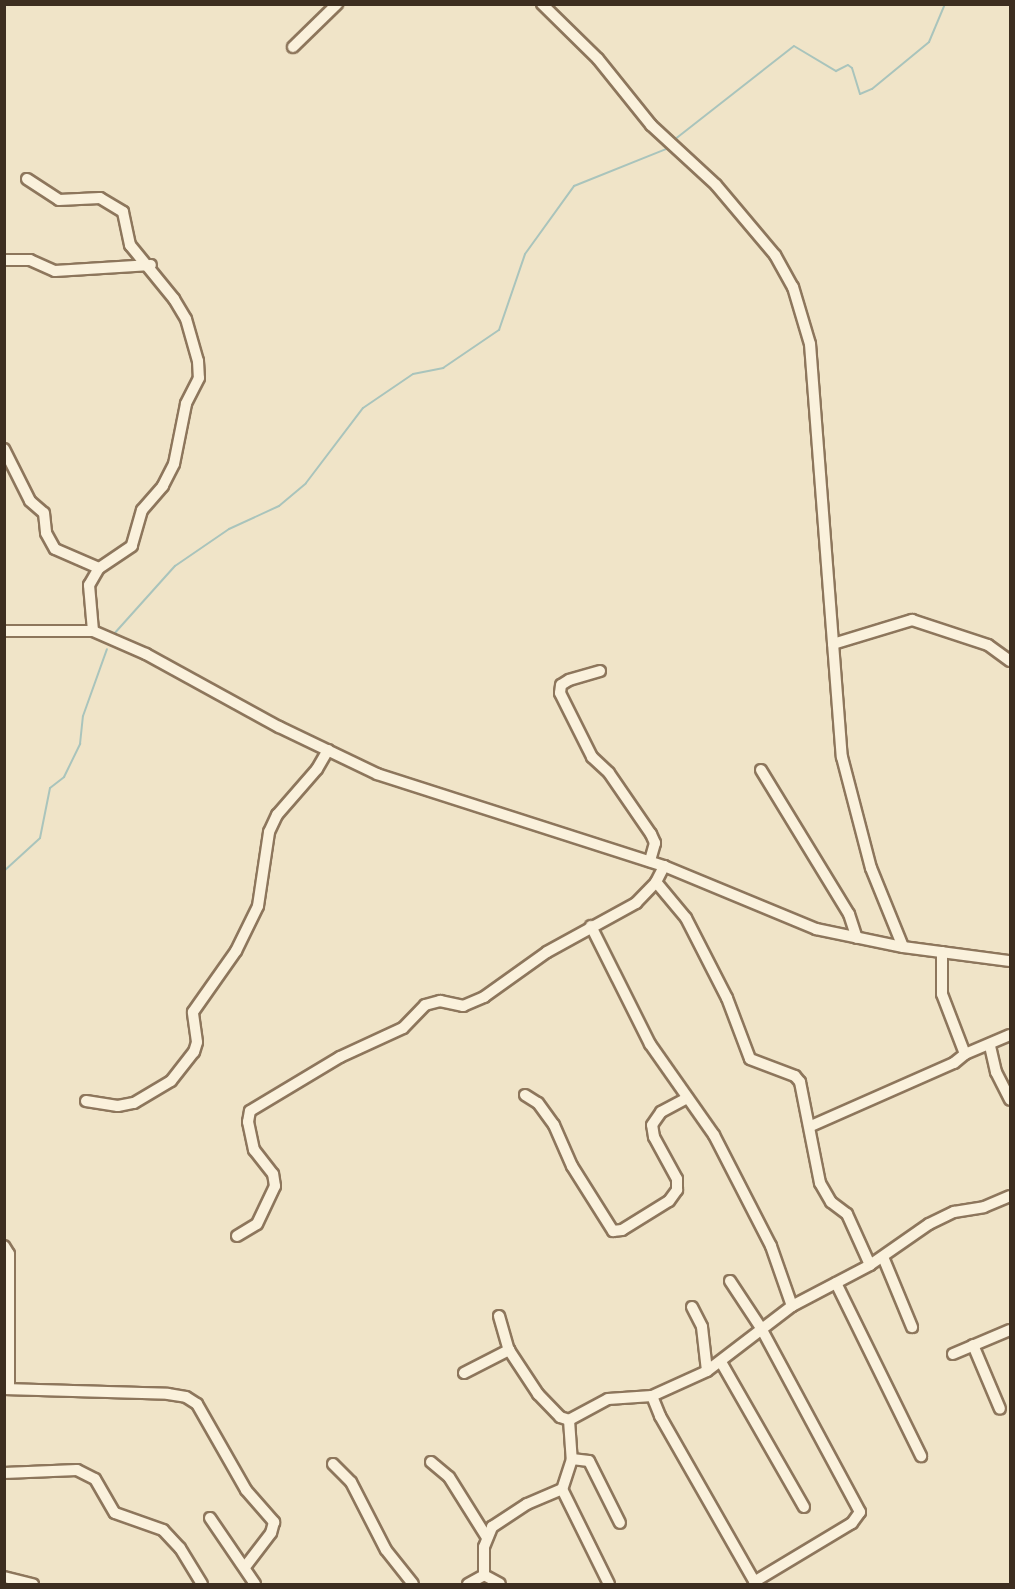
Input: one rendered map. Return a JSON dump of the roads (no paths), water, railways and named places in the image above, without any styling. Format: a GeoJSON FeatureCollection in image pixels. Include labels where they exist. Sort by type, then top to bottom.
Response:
{"type":"FeatureCollection","features":[{"type":"Feature","properties":{"kind":"street"},"geometry":{"type":"LineString","coordinates":[[293,47],[337,4]]}},
{"type":"Feature","properties":{"kind":"street"},"geometry":{"type":"LineString","coordinates":[[542,4],[598,59],[651,125],[716,185],[775,255],[793,287],[810,344],[842,757],[853,810],[871,868],[903,947]]}},
{"type":"Feature","properties":{"kind":"street"},"geometry":{"type":"LineString","coordinates":[[27,178],[59,200],[86,196],[115,205],[127,219],[133,250],[151,265],[186,319],[194,340],[199,378],[186,404],[174,464],[163,486],[142,510],[135,540],[126,552],[99,568],[89,585],[93,631]]}},
{"type":"Feature","properties":{"kind":"street"},"geometry":{"type":"LineString","coordinates":[[4,260],[30,260],[55,271],[151,265]]}},
{"type":"Feature","properties":{"kind":"street"},"geometry":{"type":"LineString","coordinates":[[4,449],[30,501],[44,513],[46,533],[55,549],[99,568]]}},
{"type":"Feature","properties":{"kind":"street"},"geometry":{"type":"LineString","coordinates":[[833,644],[912,620],[988,645],[1011,661]]}},
{"type":"Feature","properties":{"kind":"street"},"geometry":{"type":"LineString","coordinates":[[4,631],[93,631],[146,654],[328,750],[399,782],[650,861],[816,929],[903,947],[1011,961]]}},
{"type":"Feature","properties":{"kind":"street"},"geometry":{"type":"LineString","coordinates":[[600,671],[569,680],[561,685],[560,693],[592,757],[609,773],[651,834],[655,843],[650,861]]}},
{"type":"Feature","properties":{"kind":"street"},"geometry":{"type":"LineString","coordinates":[[86,1101],[118,1106],[134,1103],[171,1081],[194,1052],[197,1042],[193,1012],[236,951],[258,906],[269,832],[276,815],[317,769],[328,750]]}},
{"type":"Feature","properties":{"kind":"street"},"geometry":{"type":"LineString","coordinates":[[761,770],[849,914],[857,938]]}},
{"type":"Feature","properties":{"kind":"street"},"geometry":{"type":"LineString","coordinates":[[237,1236],[257,1224],[275,1186],[273,1174],[254,1150],[248,1122],[250,1111],[340,1057],[403,1028],[425,1005],[440,1001],[463,1006],[484,997],[591,926],[626,910],[656,882],[664,866]]}},
{"type":"Feature","properties":{"kind":"street"},"geometry":{"type":"LineString","coordinates":[[656,882],[686,918],[727,998],[750,1059],[795,1076],[811,1126],[820,1183],[831,1202],[847,1214],[870,1265]]}},
{"type":"Feature","properties":{"kind":"street"},"geometry":{"type":"LineString","coordinates":[[591,926],[651,1044],[714,1135],[771,1246],[792,1306]]}},
{"type":"Feature","properties":{"kind":"street"},"geometry":{"type":"LineString","coordinates":[[942,952],[942,994],[965,1054]]}},
{"type":"Feature","properties":{"kind":"street"},"geometry":{"type":"LineString","coordinates":[[811,1126],[954,1063],[965,1054],[990,1046],[1011,1035]]}},
{"type":"Feature","properties":{"kind":"street"},"geometry":{"type":"LineString","coordinates":[[990,1046],[996,1072],[1011,1100]]}},
{"type":"Feature","properties":{"kind":"street"},"geometry":{"type":"LineString","coordinates":[[525,1095],[538,1103],[554,1125],[572,1166],[613,1231],[622,1230],[669,1201],[676,1190],[677,1179],[654,1137],[652,1125],[661,1112],[687,1098]]}},
{"type":"Feature","properties":{"kind":"street"},"geometry":{"type":"LineString","coordinates":[[499,1316],[509,1350],[538,1395],[560,1417],[569,1420],[608,1398],[638,1394],[652,1396],[707,1371],[792,1306],[870,1265],[954,1212],[984,1207],[1011,1196]]}},
{"type":"Feature","properties":{"kind":"street"},"geometry":{"type":"LineString","coordinates":[[4,1246],[9,1254],[7,1389],[168,1394],[186,1397],[197,1404],[246,1490],[274,1522],[271,1533],[245,1567]]}},
{"type":"Feature","properties":{"kind":"street"},"geometry":{"type":"LineString","coordinates":[[883,1257],[912,1327]]}},
{"type":"Feature","properties":{"kind":"street"},"geometry":{"type":"LineString","coordinates":[[652,1396],[660,1416],[755,1583],[852,1522],[860,1512],[761,1329],[730,1281]]}},
{"type":"Feature","properties":{"kind":"street"},"geometry":{"type":"LineString","coordinates":[[837,1282],[921,1456]]}},
{"type":"Feature","properties":{"kind":"street"},"geometry":{"type":"LineString","coordinates":[[692,1307],[702,1328],[707,1371]]}},
{"type":"Feature","properties":{"kind":"street"},"geometry":{"type":"LineString","coordinates":[[953,1354],[1011,1330]]}},
{"type":"Feature","properties":{"kind":"street"},"geometry":{"type":"LineString","coordinates":[[973,1345],[1000,1409]]}},
{"type":"Feature","properties":{"kind":"street"},"geometry":{"type":"LineString","coordinates":[[464,1373],[509,1350]]}},
{"type":"Feature","properties":{"kind":"street"},"geometry":{"type":"LineString","coordinates":[[721,1362],[804,1508]]}},
{"type":"Feature","properties":{"kind":"street"},"geometry":{"type":"LineString","coordinates":[[569,1420],[572,1459],[562,1489],[609,1584]]}},
{"type":"Feature","properties":{"kind":"street"},"geometry":{"type":"LineString","coordinates":[[572,1459],[589,1461],[620,1523]]}},
{"type":"Feature","properties":{"kind":"street"},"geometry":{"type":"LineString","coordinates":[[431,1462],[449,1477],[486,1536],[484,1575]]}},
{"type":"Feature","properties":{"kind":"street"},"geometry":{"type":"LineString","coordinates":[[333,1464],[351,1482],[386,1550],[413,1584]]}},
{"type":"Feature","properties":{"kind":"street"},"geometry":{"type":"LineString","coordinates":[[4,1473],[77,1470],[95,1479],[115,1513],[163,1530],[180,1548],[202,1584]]}},
{"type":"Feature","properties":{"kind":"street"},"geometry":{"type":"LineString","coordinates":[[486,1536],[503,1517],[562,1489]]}},
{"type":"Feature","properties":{"kind":"street"},"geometry":{"type":"LineString","coordinates":[[210,1518],[255,1584]]}},
{"type":"Feature","properties":{"kind":"street"},"geometry":{"type":"LineString","coordinates":[[468,1584],[484,1575]]}},
{"type":"Feature","properties":{"kind":"street"},"geometry":{"type":"LineString","coordinates":[[484,1575],[500,1584]]}},
{"type":"Feature","properties":{"kind":"street"},"geometry":{"type":"LineString","coordinates":[[4,1577],[33,1584]]}},
{"type":"Feature","properties":{"kind":"waterway"},"geometry":{"type":"LineString","coordinates":[[674,140],[794,46],[836,71],[848,65],[852,68],[860,94],[872,89],[929,42],[945,4]]}},
{"type":"Feature","properties":{"kind":"waterway"},"geometry":{"type":"LineString","coordinates":[[113,635],[175,566],[229,529],[279,506],[306,483],[363,408],[413,374],[443,368],[499,330],[525,254],[574,186],[666,149]]}},
{"type":"Feature","properties":{"kind":"waterway"},"geometry":{"type":"LineString","coordinates":[[4,871],[40,838],[50,788],[64,777],[80,744],[83,716],[107,649]]}}]}
